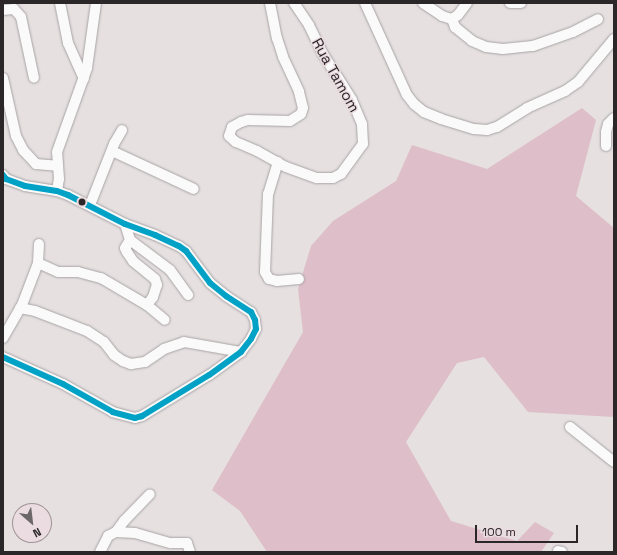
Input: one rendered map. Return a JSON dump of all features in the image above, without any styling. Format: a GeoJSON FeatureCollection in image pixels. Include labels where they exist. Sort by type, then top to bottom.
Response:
{"type":"FeatureCollection","features":[{"type":"Feature","properties":{"kind":"street"},"geometry":{"type":"LineString","coordinates":[[60,3],[68,43],[84,79]]}},
{"type":"Feature","properties":{"kind":"street"},"geometry":{"type":"LineString","coordinates":[[57,191],[59,179],[57,166],[58,147],[84,79],[94,30],[96,3]]}},
{"type":"Feature","properties":{"kind":"street","name":"Rua Tamom"},"geometry":{"type":"LineString","coordinates":[[270,3],[277,38],[283,57],[299,92],[303,108],[301,114],[290,121],[241,122],[232,127],[229,136],[236,142],[258,150],[278,162],[317,178],[332,178],[341,174],[363,144],[362,124],[352,100],[323,54],[309,25],[294,3]]}},
{"type":"Feature","properties":{"kind":"street"},"geometry":{"type":"LineString","coordinates":[[365,3],[407,95],[414,104],[424,112],[474,129],[487,130],[497,127],[527,108],[565,90],[578,82],[612,41]]}},
{"type":"Feature","properties":{"kind":"street"},"geometry":{"type":"LineString","coordinates":[[423,3],[442,16],[452,19]]}},
{"type":"Feature","properties":{"kind":"street"},"geometry":{"type":"LineString","coordinates":[[452,19],[458,15],[467,3]]}},
{"type":"Feature","properties":{"kind":"street"},"geometry":{"type":"LineString","coordinates":[[510,3],[521,3]]}},
{"type":"Feature","properties":{"kind":"street"},"geometry":{"type":"LineString","coordinates":[[3,10],[14,9],[21,17],[34,78]]}},
{"type":"Feature","properties":{"kind":"street"},"geometry":{"type":"LineString","coordinates":[[452,19],[455,27],[472,41],[486,47],[503,49],[533,46],[573,32],[598,19]]}},
{"type":"Feature","properties":{"kind":"street"},"geometry":{"type":"LineString","coordinates":[[3,78],[16,136],[23,150],[36,164],[57,166]]}},
{"type":"Feature","properties":{"kind":"street"},"geometry":{"type":"LineString","coordinates":[[606,146],[606,132],[608,124],[614,118]]}},
{"type":"Feature","properties":{"kind":"street"},"geometry":{"type":"LineString","coordinates":[[90,205],[122,130]]}},
{"type":"Feature","properties":{"kind":"street"},"geometry":{"type":"LineString","coordinates":[[112,151],[194,189]]}},
{"type":"Feature","properties":{"kind":"street"},"geometry":{"type":"LineString","coordinates":[[278,162],[268,191],[265,272],[269,278],[277,281],[299,279]]}},
{"type":"Feature","properties":{"kind":"street"},"geometry":{"type":"LineString","coordinates":[[3,357],[63,384],[113,412],[135,418],[142,416],[202,379],[241,352],[251,339],[256,329],[255,320],[251,312],[226,296],[210,283],[183,249],[155,235],[125,224],[90,205],[57,191],[36,189],[4,180]]}},
{"type":"Feature","properties":{"kind":"street"},"geometry":{"type":"LineString","coordinates":[[125,224],[130,240],[170,270],[188,295]]}},
{"type":"Feature","properties":{"kind":"street"},"geometry":{"type":"LineString","coordinates":[[130,240],[125,248],[129,257],[155,279],[157,285],[153,297],[147,305]]}},
{"type":"Feature","properties":{"kind":"street"},"geometry":{"type":"LineString","coordinates":[[3,338],[20,308],[38,264],[39,244]]}},
{"type":"Feature","properties":{"kind":"street"},"geometry":{"type":"LineString","coordinates":[[38,264],[58,272],[78,272],[101,278],[147,305],[165,320]]}},
{"type":"Feature","properties":{"kind":"street"},"geometry":{"type":"LineString","coordinates":[[20,308],[35,311],[87,331],[104,342],[114,355],[131,364],[145,362],[164,349],[184,342],[241,352]]}},
{"type":"Feature","properties":{"kind":"street"},"geometry":{"type":"LineString","coordinates":[[570,427],[614,462]]}},
{"type":"Feature","properties":{"kind":"street"},"geometry":{"type":"LineString","coordinates":[[100,552],[108,536],[116,532],[124,521],[150,494]]}},
{"type":"Feature","properties":{"kind":"street"},"geometry":{"type":"LineString","coordinates":[[116,532],[135,533],[171,543],[187,543],[190,552]]}},
{"type":"Feature","properties":{"kind":"shaded area"},"geometry":{"type":"Polygon","coordinates":[[[582,108],[596,120],[576,196],[614,228],[614,417],[528,412],[484,357],[457,363],[406,442],[451,521],[517,541],[535,522],[554,533],[541,552],[267,552],[240,511],[212,490],[303,332],[298,289],[311,246],[333,221],[396,181],[412,145],[487,169],[582,108]]]}},
{"type":"Feature","properties":{"kind":"transit line"},"geometry":{"type":"LineString","coordinates":[[3,175],[6,179],[25,186],[57,191],[68,195],[125,224],[179,246],[186,251],[210,283],[226,296],[251,312],[255,320],[256,329],[251,339],[241,352],[209,375],[142,416],[135,418],[113,412],[63,384],[3,357]]}}]}
